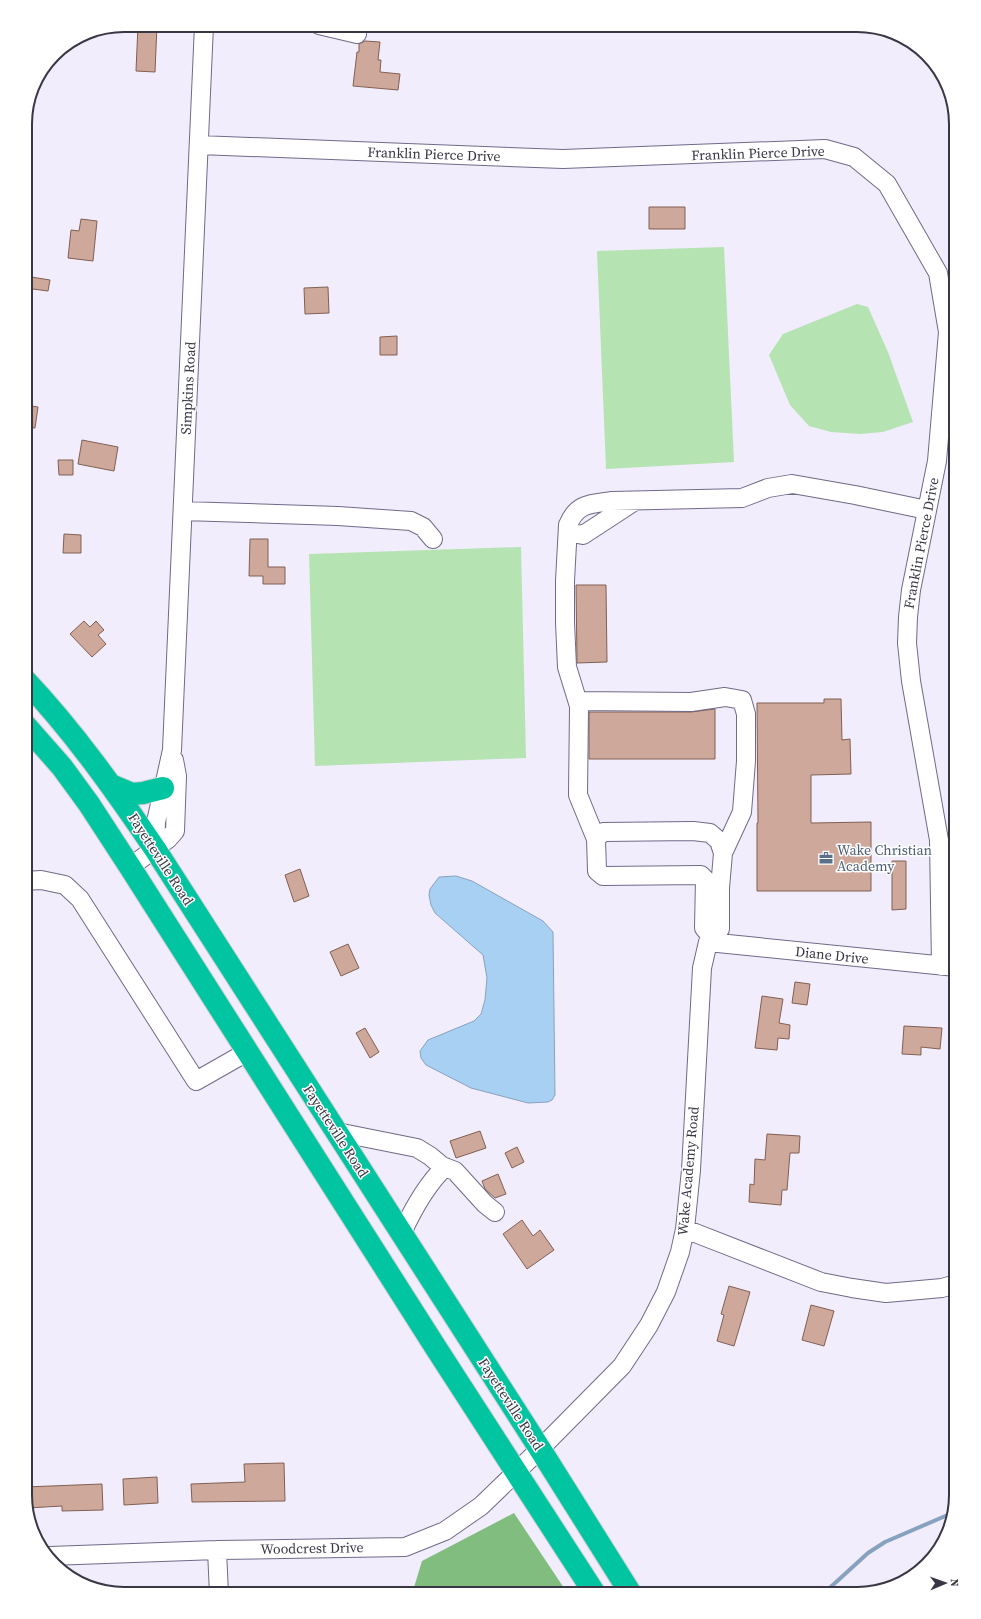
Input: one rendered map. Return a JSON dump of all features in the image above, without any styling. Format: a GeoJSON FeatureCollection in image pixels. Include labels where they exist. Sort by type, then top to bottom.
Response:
{"type":"FeatureCollection","features":[{"type":"Feature","properties":{"kind":"highway","name":"Fayetteville Road"},"geometry":{"type":"LineString","coordinates":[[32,687],[53,709],[113,786],[155,849],[402,1233],[627,1587]]}},
{"type":"Feature","properties":{"kind":"highway"},"geometry":{"type":"LineString","coordinates":[[32,733],[62,767],[130,867],[590,1587]]}},
{"type":"Feature","properties":{"kind":"highway"},"geometry":{"type":"LineString","coordinates":[[113,786],[132,794],[144,793],[163,788]]}},
{"type":"Feature","properties":{"kind":"street","name":"Simpkins Road"},"geometry":{"type":"LineString","coordinates":[[155,849],[156,822],[172,750],[204,32]]}},
{"type":"Feature","properties":{"kind":"street"},"geometry":{"type":"LineString","coordinates":[[349,32],[357,34]]}},
{"type":"Feature","properties":{"kind":"street","name":"Franklin Pierce Drive"},"geometry":{"type":"LineString","coordinates":[[199,145],[563,159],[825,149],[854,157],[887,184],[938,274],[948,332],[937,461],[911,590],[907,643],[911,681],[939,840],[949,967]]}},
{"type":"Feature","properties":{"kind":"street"},"geometry":{"type":"LineString","coordinates":[[710,940],[704,928],[705,879],[701,875],[603,876],[596,870],[596,839],[578,795],[579,706],[567,667],[565,581],[568,526],[572,515],[580,507],[599,503],[742,498],[768,488],[792,484],[927,510]]}},
{"type":"Feature","properties":{"kind":"street"},"geometry":{"type":"LineString","coordinates":[[183,511],[338,516],[411,521],[423,527],[433,539]]}},
{"type":"Feature","properties":{"kind":"street"},"geometry":{"type":"LineString","coordinates":[[578,701],[690,702],[725,697],[742,700],[746,714],[746,761],[742,812],[723,854]]}},
{"type":"Feature","properties":{"kind":"street","name":"Simpkins Road"},"geometry":{"type":"LineString","coordinates":[[130,867],[168,839],[175,831],[177,776],[172,750]]}},
{"type":"Feature","properties":{"kind":"street"},"geometry":{"type":"LineString","coordinates":[[596,839],[603,832],[693,831],[710,833],[719,841],[723,854]]}},
{"type":"Feature","properties":{"kind":"street","name":"Wake Academy Road"},"geometry":{"type":"LineString","coordinates":[[540,1449],[622,1366],[649,1325],[666,1292],[680,1252],[685,1229],[691,1162],[702,968],[710,940],[720,929],[720,888],[723,854]]}},
{"type":"Feature","properties":{"kind":"street"},"geometry":{"type":"LineString","coordinates":[[32,881],[41,880],[64,884],[80,899],[196,1081],[248,1052]]}},
{"type":"Feature","properties":{"kind":"street","name":"Diane Drive"},"geometry":{"type":"LineString","coordinates":[[710,940],[949,967]]}},
{"type":"Feature","properties":{"kind":"street"},"geometry":{"type":"LineString","coordinates":[[337,1132],[417,1148],[445,1167],[455,1170],[485,1204],[495,1212]]}},
{"type":"Feature","properties":{"kind":"street"},"geometry":{"type":"LineString","coordinates":[[402,1233],[411,1214],[433,1178],[445,1167]]}},
{"type":"Feature","properties":{"kind":"street"},"geometry":{"type":"LineString","coordinates":[[685,1229],[821,1282],[886,1293],[942,1288],[949,1286]]}},
{"type":"Feature","properties":{"kind":"street","name":"Woodcrest Drive"},"geometry":{"type":"LineString","coordinates":[[55,1556],[217,1550],[405,1547],[445,1531],[481,1506],[540,1449]]}},
{"type":"Feature","properties":{"kind":"street"},"geometry":{"type":"LineString","coordinates":[[217,1550],[219,1587]]}},
{"type":"Feature","properties":{"kind":"green space"},"geometry":{"type":"Polygon","coordinates":[[[724,247],[734,462],[606,469],[597,251],[724,247]]]}},
{"type":"Feature","properties":{"kind":"green space"},"geometry":{"type":"Polygon","coordinates":[[[857,304],[868,307],[888,352],[913,422],[883,432],[860,434],[831,432],[809,426],[790,405],[769,355],[783,334],[857,304]]]}},
{"type":"Feature","properties":{"kind":"green space"},"geometry":{"type":"Polygon","coordinates":[[[521,547],[526,758],[315,766],[309,554],[521,547]]]}},
{"type":"Feature","properties":{"kind":"green space"},"geometry":{"type":"Polygon","coordinates":[[[514,1513],[563,1587],[414,1587],[422,1561],[514,1513]]]}},
{"type":"Feature","properties":{"kind":"water"},"geometry":{"type":"Polygon","coordinates":[[[456,876],[472,881],[543,921],[553,932],[555,1095],[552,1100],[548,1102],[528,1103],[471,1088],[426,1065],[421,1058],[420,1051],[428,1040],[474,1021],[481,1014],[485,1000],[487,978],[483,955],[435,913],[431,905],[429,895],[430,889],[439,877],[456,876]]]}},
{"type":"Feature","properties":{"kind":"building"},"geometry":{"type":"Polygon","coordinates":[[[138,32],[157,32],[155,72],[136,71],[138,32]]]}},
{"type":"Feature","properties":{"kind":"building"},"geometry":{"type":"Polygon","coordinates":[[[365,41],[380,42],[378,60],[381,60],[380,72],[400,74],[398,90],[353,86],[359,44],[365,41]]]}},
{"type":"Feature","properties":{"kind":"building"},"geometry":{"type":"Polygon","coordinates":[[[649,207],[685,207],[685,229],[649,229],[649,207]]]}},
{"type":"Feature","properties":{"kind":"building"},"geometry":{"type":"Polygon","coordinates":[[[81,219],[97,221],[93,261],[68,258],[71,230],[79,231],[81,219]]]}},
{"type":"Feature","properties":{"kind":"building"},"geometry":{"type":"Polygon","coordinates":[[[32,277],[50,280],[48,291],[32,289],[32,277]]]}},
{"type":"Feature","properties":{"kind":"building"},"geometry":{"type":"Polygon","coordinates":[[[328,287],[329,313],[305,314],[304,288],[328,287]]]}},
{"type":"Feature","properties":{"kind":"building"},"geometry":{"type":"Polygon","coordinates":[[[397,336],[397,355],[380,355],[380,337],[397,336]]]}},
{"type":"Feature","properties":{"kind":"building"},"geometry":{"type":"Polygon","coordinates":[[[32,406],[38,407],[35,428],[32,428],[32,406]]]}},
{"type":"Feature","properties":{"kind":"building"},"geometry":{"type":"Polygon","coordinates":[[[82,440],[118,447],[114,471],[78,464],[82,440]]]}},
{"type":"Feature","properties":{"kind":"building"},"geometry":{"type":"Polygon","coordinates":[[[58,460],[73,460],[73,475],[59,475],[58,460]]]}},
{"type":"Feature","properties":{"kind":"building"},"geometry":{"type":"Polygon","coordinates":[[[64,534],[81,535],[81,553],[63,553],[64,534]]]}},
{"type":"Feature","properties":{"kind":"building"},"geometry":{"type":"Polygon","coordinates":[[[250,539],[268,539],[268,567],[285,567],[285,584],[263,584],[263,576],[249,576],[250,539]]]}},
{"type":"Feature","properties":{"kind":"building"},"geometry":{"type":"Polygon","coordinates":[[[576,585],[606,585],[607,662],[577,663],[576,585]]]}},
{"type":"Feature","properties":{"kind":"building"},"geometry":{"type":"Polygon","coordinates":[[[84,621],[90,627],[96,621],[104,630],[98,635],[106,644],[92,657],[70,634],[84,621]]]}},
{"type":"Feature","properties":{"kind":"building"},"geometry":{"type":"Polygon","coordinates":[[[824,699],[841,699],[842,740],[850,739],[851,774],[811,775],[811,823],[871,822],[871,891],[757,891],[757,703],[824,703],[824,699]]]}},
{"type":"Feature","properties":{"kind":"building"},"geometry":{"type":"Polygon","coordinates":[[[715,709],[715,759],[589,759],[589,712],[691,712],[715,709]]]}},
{"type":"Feature","properties":{"kind":"building"},"geometry":{"type":"Polygon","coordinates":[[[892,861],[906,861],[906,909],[892,910],[892,861]]]}},
{"type":"Feature","properties":{"kind":"building"},"geometry":{"type":"Polygon","coordinates":[[[300,869],[309,896],[294,902],[285,875],[300,869]]]}},
{"type":"Feature","properties":{"kind":"building"},"geometry":{"type":"Polygon","coordinates":[[[348,944],[359,968],[341,976],[330,952],[348,944]]]}},
{"type":"Feature","properties":{"kind":"building"},"geometry":{"type":"Polygon","coordinates":[[[795,982],[810,984],[807,1005],[792,1003],[795,982]]]}},
{"type":"Feature","properties":{"kind":"building"},"geometry":{"type":"Polygon","coordinates":[[[762,996],[783,999],[779,1023],[790,1025],[789,1039],[778,1038],[777,1050],[755,1048],[762,996]]]}},
{"type":"Feature","properties":{"kind":"building"},"geometry":{"type":"Polygon","coordinates":[[[904,1026],[942,1028],[940,1049],[921,1047],[921,1055],[902,1054],[904,1026]]]}},
{"type":"Feature","properties":{"kind":"building"},"geometry":{"type":"Polygon","coordinates":[[[365,1028],[379,1052],[370,1058],[356,1033],[365,1028]]]}},
{"type":"Feature","properties":{"kind":"building"},"geometry":{"type":"Polygon","coordinates":[[[480,1131],[486,1148],[456,1158],[450,1141],[480,1131]]]}},
{"type":"Feature","properties":{"kind":"building"},"geometry":{"type":"Polygon","coordinates":[[[767,1134],[800,1136],[799,1153],[790,1153],[787,1190],[782,1190],[781,1205],[749,1202],[750,1184],[754,1185],[755,1159],[765,1160],[767,1134]]]}},
{"type":"Feature","properties":{"kind":"building"},"geometry":{"type":"Polygon","coordinates":[[[517,1147],[524,1162],[512,1168],[505,1153],[517,1147]]]}},
{"type":"Feature","properties":{"kind":"building"},"geometry":{"type":"Polygon","coordinates":[[[498,1174],[506,1194],[495,1198],[485,1189],[482,1181],[498,1174]]]}},
{"type":"Feature","properties":{"kind":"building"},"geometry":{"type":"Polygon","coordinates":[[[522,1220],[533,1236],[540,1230],[554,1250],[527,1269],[503,1234],[522,1220]]]}},
{"type":"Feature","properties":{"kind":"building"},"geometry":{"type":"Polygon","coordinates":[[[729,1286],[750,1292],[734,1346],[717,1341],[724,1315],[721,1314],[729,1286]]]}},
{"type":"Feature","properties":{"kind":"building"},"geometry":{"type":"Polygon","coordinates":[[[811,1305],[834,1311],[824,1346],[802,1340],[811,1305]]]}},
{"type":"Feature","properties":{"kind":"building"},"geometry":{"type":"Polygon","coordinates":[[[284,1463],[285,1501],[192,1502],[191,1484],[245,1482],[244,1464],[284,1463]]]}},
{"type":"Feature","properties":{"kind":"building"},"geometry":{"type":"Polygon","coordinates":[[[157,1477],[158,1503],[124,1505],[123,1479],[157,1477]]]}},
{"type":"Feature","properties":{"kind":"building"},"geometry":{"type":"Polygon","coordinates":[[[102,1484],[103,1510],[62,1511],[62,1506],[33,1508],[32,1487],[102,1484]]]}},
{"type":"Feature","properties":{"kind":"waterway"},"geometry":{"type":"LineString","coordinates":[[831,1587],[868,1553],[885,1542],[947,1515]]}},
{"type":"Feature","properties":{"kind":"place","name":"Wake Christian Academy"},"geometry":{"type":"Point","coordinates":[826,858]}}]}
